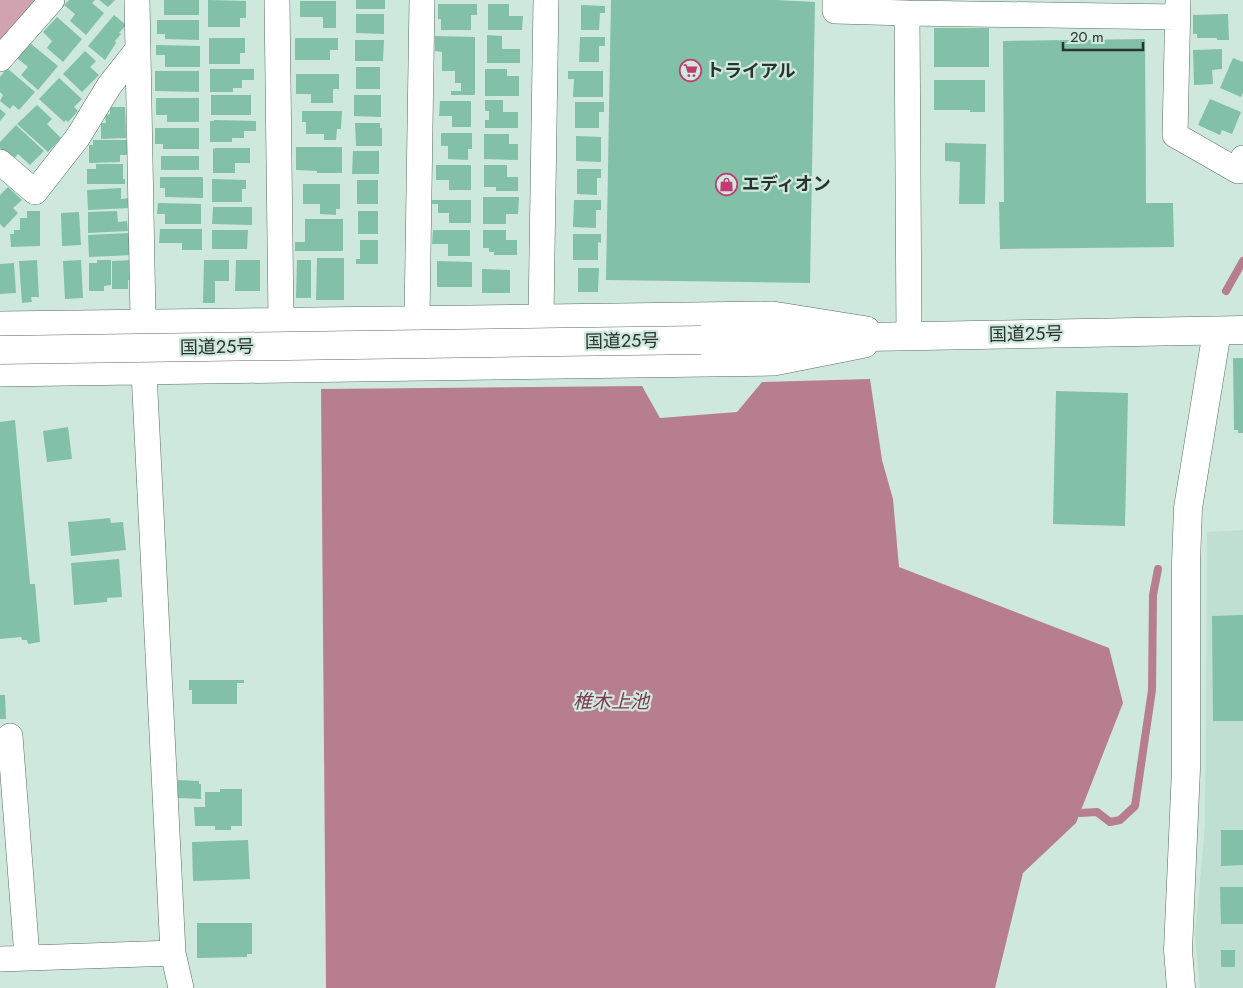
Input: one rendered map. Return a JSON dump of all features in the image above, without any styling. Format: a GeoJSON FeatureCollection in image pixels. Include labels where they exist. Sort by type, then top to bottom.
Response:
{"type":"FeatureCollection","features":[{"type":"Feature","properties":{"kind":"main road","name":"国道25号"},"geometry":{"type":"LineString","coordinates":[[0,350],[1230,330]]}},
{"type":"Feature","properties":{"kind":"main road"},"geometry":{"type":"LineString","coordinates":[[1181,988],[1178,950],[1186,769],[1186,563],[1188,508],[1230,330]]}},
{"type":"Feature","properties":{"kind":"street"},"geometry":{"type":"LineString","coordinates":[[0,59],[52,0]]}},
{"type":"Feature","properties":{"kind":"street"},"geometry":{"type":"LineString","coordinates":[[137,0],[144,372],[174,953],[180,988]]}},
{"type":"Feature","properties":{"kind":"street"},"geometry":{"type":"LineString","coordinates":[[277,0],[281,320]]}},
{"type":"Feature","properties":{"kind":"street"},"geometry":{"type":"LineString","coordinates":[[417,318],[422,0]]}},
{"type":"Feature","properties":{"kind":"street"},"geometry":{"type":"LineString","coordinates":[[541,317],[546,0]]}},
{"type":"Feature","properties":{"kind":"street"},"geometry":{"type":"LineString","coordinates":[[835,0],[835,11],[907,13],[1177,8],[1175,135],[1238,171],[1243,158]]}},
{"type":"Feature","properties":{"kind":"street"},"geometry":{"type":"LineString","coordinates":[[907,13],[909,336]]}},
{"type":"Feature","properties":{"kind":"street"},"geometry":{"type":"LineString","coordinates":[[0,162],[35,192],[78,137],[109,86],[138,49]]}},
{"type":"Feature","properties":{"kind":"street"},"geometry":{"type":"LineString","coordinates":[[0,324],[773,314],[909,336]]}},
{"type":"Feature","properties":{"kind":"street"},"geometry":{"type":"LineString","coordinates":[[0,374],[774,363],[909,336]]}},
{"type":"Feature","properties":{"kind":"street"},"geometry":{"type":"LineString","coordinates":[[10,736],[27,957]]}},
{"type":"Feature","properties":{"kind":"street"},"geometry":{"type":"LineString","coordinates":[[0,959],[174,953]]}},
{"type":"Feature","properties":{"kind":"shaded area"},"geometry":{"type":"Polygon","coordinates":[[[0,0],[41,0],[0,47],[0,0]]]}},
{"type":"Feature","properties":{"kind":"shaded area"},"geometry":{"type":"Polygon","coordinates":[[[1243,530],[1243,988],[1200,988],[1195,937],[1205,825],[1207,532],[1243,530]]]}},
{"type":"Feature","properties":{"kind":"water","name":"椎木上池"},"geometry":{"type":"Polygon","coordinates":[[[870,379],[882,460],[893,499],[899,567],[1109,648],[1123,703],[1076,823],[1023,873],[995,988],[326,988],[321,389],[642,386],[660,418],[737,412],[762,382],[870,379]]]}},
{"type":"Feature","properties":{"kind":"building"},"geometry":{"type":"Polygon","coordinates":[[[69,0],[95,0],[92,3],[104,13],[86,35],[70,21],[75,14],[64,5],[69,0]]]}},
{"type":"Feature","properties":{"kind":"building"},"geometry":{"type":"Polygon","coordinates":[[[99,0],[115,0],[108,7],[99,0]]]}},
{"type":"Feature","properties":{"kind":"building"},"geometry":{"type":"Polygon","coordinates":[[[164,0],[199,0],[199,15],[164,15],[164,0]]]}},
{"type":"Feature","properties":{"kind":"building"},"geometry":{"type":"Polygon","coordinates":[[[208,0],[246,1],[246,18],[240,18],[240,27],[208,27],[208,0]]]}},
{"type":"Feature","properties":{"kind":"building"},"geometry":{"type":"Polygon","coordinates":[[[356,0],[385,0],[385,9],[356,9],[356,0]]]}},
{"type":"Feature","properties":{"kind":"building"},"geometry":{"type":"Polygon","coordinates":[[[611,0],[776,0],[815,2],[810,283],[606,280],[611,0]]]}},
{"type":"Feature","properties":{"kind":"building"},"geometry":{"type":"Polygon","coordinates":[[[300,1],[336,1],[336,28],[323,28],[323,17],[300,17],[300,1]]]}},
{"type":"Feature","properties":{"kind":"building"},"geometry":{"type":"Polygon","coordinates":[[[438,4],[477,4],[477,15],[471,15],[471,30],[441,30],[441,19],[438,19],[438,4]]]}},
{"type":"Feature","properties":{"kind":"building"},"geometry":{"type":"Polygon","coordinates":[[[488,4],[509,4],[509,16],[523,16],[522,30],[488,30],[488,4]]]}},
{"type":"Feature","properties":{"kind":"building"},"geometry":{"type":"Polygon","coordinates":[[[581,5],[605,6],[605,13],[600,13],[599,30],[581,30],[581,5]]]}},
{"type":"Feature","properties":{"kind":"building"},"geometry":{"type":"Polygon","coordinates":[[[356,14],[384,14],[384,34],[356,33],[356,14]]]}},
{"type":"Feature","properties":{"kind":"building"},"geometry":{"type":"Polygon","coordinates":[[[1228,14],[1229,40],[1197,38],[1197,34],[1193,34],[1193,15],[1228,14]]]}},
{"type":"Feature","properties":{"kind":"building"},"geometry":{"type":"Polygon","coordinates":[[[114,15],[126,25],[119,33],[121,34],[105,60],[88,46],[114,15]]]}},
{"type":"Feature","properties":{"kind":"building"},"geometry":{"type":"Polygon","coordinates":[[[57,17],[82,39],[63,62],[47,48],[52,41],[43,32],[57,17]]]}},
{"type":"Feature","properties":{"kind":"building"},"geometry":{"type":"Polygon","coordinates":[[[157,20],[199,20],[199,40],[165,39],[165,34],[157,34],[157,20]]]}},
{"type":"Feature","properties":{"kind":"building"},"geometry":{"type":"Polygon","coordinates":[[[934,28],[989,28],[989,67],[934,67],[934,28]]]}},
{"type":"Feature","properties":{"kind":"building"},"geometry":{"type":"Polygon","coordinates":[[[487,35],[502,36],[502,49],[520,49],[520,63],[487,63],[487,35]]]}},
{"type":"Feature","properties":{"kind":"building"},"geometry":{"type":"Polygon","coordinates":[[[435,36],[475,37],[475,95],[451,95],[451,91],[461,91],[461,83],[455,83],[455,71],[442,71],[442,52],[435,51],[435,36]]]}},
{"type":"Feature","properties":{"kind":"building"},"geometry":{"type":"Polygon","coordinates":[[[580,37],[605,37],[605,46],[599,46],[599,62],[579,62],[580,37]]]}},
{"type":"Feature","properties":{"kind":"building"},"geometry":{"type":"Polygon","coordinates":[[[209,38],[245,38],[245,53],[240,53],[240,64],[209,64],[209,38]]]}},
{"type":"Feature","properties":{"kind":"building"},"geometry":{"type":"Polygon","coordinates":[[[295,38],[338,38],[338,50],[330,50],[330,60],[295,60],[295,38]]]}},
{"type":"Feature","properties":{"kind":"building"},"geometry":{"type":"Polygon","coordinates":[[[1145,39],[1146,203],[1173,203],[1174,247],[1000,249],[999,202],[1004,202],[1003,41],[1145,39]]]}},
{"type":"Feature","properties":{"kind":"building"},"geometry":{"type":"Polygon","coordinates":[[[355,40],[384,40],[383,61],[355,61],[355,40]]]}},
{"type":"Feature","properties":{"kind":"building"},"geometry":{"type":"Polygon","coordinates":[[[30,43],[58,66],[38,90],[21,75],[28,67],[17,58],[30,43]]]}},
{"type":"Feature","properties":{"kind":"building"},"geometry":{"type":"Polygon","coordinates":[[[156,45],[200,46],[200,67],[165,67],[165,55],[156,55],[156,45]]]}},
{"type":"Feature","properties":{"kind":"building"},"geometry":{"type":"Polygon","coordinates":[[[1222,49],[1222,69],[1212,70],[1213,84],[1194,85],[1193,50],[1222,49]]]}},
{"type":"Feature","properties":{"kind":"building"},"geometry":{"type":"Polygon","coordinates":[[[85,51],[96,61],[90,67],[99,75],[82,92],[63,74],[85,51]]]}},
{"type":"Feature","properties":{"kind":"building"},"geometry":{"type":"Polygon","coordinates":[[[1233,58],[1243,62],[1243,93],[1241,97],[1220,88],[1233,58]]]}},
{"type":"Feature","properties":{"kind":"building"},"geometry":{"type":"Polygon","coordinates":[[[356,67],[380,67],[380,89],[356,89],[356,67]]]}},
{"type":"Feature","properties":{"kind":"building"},"geometry":{"type":"Polygon","coordinates":[[[7,68],[35,92],[19,110],[13,105],[10,109],[0,101],[3,95],[0,92],[0,77],[7,68]]]}},
{"type":"Feature","properties":{"kind":"building"},"geometry":{"type":"Polygon","coordinates":[[[210,69],[254,69],[254,80],[242,80],[242,88],[233,88],[233,92],[210,92],[210,69]]]}},
{"type":"Feature","properties":{"kind":"building"},"geometry":{"type":"Polygon","coordinates":[[[485,69],[507,69],[507,76],[519,76],[519,96],[485,96],[485,69]]]}},
{"type":"Feature","properties":{"kind":"building"},"geometry":{"type":"Polygon","coordinates":[[[155,71],[199,71],[199,92],[155,91],[155,71]]]}},
{"type":"Feature","properties":{"kind":"building"},"geometry":{"type":"Polygon","coordinates":[[[568,71],[603,71],[603,97],[573,97],[574,79],[568,79],[568,71]]]}},
{"type":"Feature","properties":{"kind":"building"},"geometry":{"type":"Polygon","coordinates":[[[296,74],[339,74],[339,89],[333,89],[333,103],[311,103],[311,94],[296,94],[296,74]]]}},
{"type":"Feature","properties":{"kind":"building"},"geometry":{"type":"Polygon","coordinates":[[[59,78],[82,99],[74,107],[78,111],[68,122],[66,120],[64,122],[39,99],[59,78]]]}},
{"type":"Feature","properties":{"kind":"building"},"geometry":{"type":"Polygon","coordinates":[[[934,80],[985,80],[985,112],[934,110],[934,80]]]}},
{"type":"Feature","properties":{"kind":"building"},"geometry":{"type":"Polygon","coordinates":[[[211,95],[251,95],[251,115],[211,115],[211,95]]]}},
{"type":"Feature","properties":{"kind":"building"},"geometry":{"type":"Polygon","coordinates":[[[354,95],[381,95],[381,117],[354,116],[354,95]]]}},
{"type":"Feature","properties":{"kind":"building"},"geometry":{"type":"Polygon","coordinates":[[[156,98],[199,98],[199,122],[167,122],[167,115],[156,115],[156,98]]]}},
{"type":"Feature","properties":{"kind":"building"},"geometry":{"type":"Polygon","coordinates":[[[1210,99],[1241,112],[1232,134],[1222,130],[1220,135],[1198,125],[1210,99]]]}},
{"type":"Feature","properties":{"kind":"building"},"geometry":{"type":"Polygon","coordinates":[[[485,100],[503,100],[503,112],[518,112],[518,128],[485,128],[485,120],[489,120],[489,111],[485,111],[485,100]]]}},
{"type":"Feature","properties":{"kind":"building"},"geometry":{"type":"Polygon","coordinates":[[[440,101],[471,101],[471,127],[452,127],[452,116],[439,116],[440,101]]]}},
{"type":"Feature","properties":{"kind":"building"},"geometry":{"type":"Polygon","coordinates":[[[575,102],[604,102],[604,112],[599,112],[599,128],[575,128],[575,102]]]}},
{"type":"Feature","properties":{"kind":"building"},"geometry":{"type":"Polygon","coordinates":[[[37,105],[52,119],[47,124],[61,138],[48,152],[17,124],[37,105]]]}},
{"type":"Feature","properties":{"kind":"building"},"geometry":{"type":"Polygon","coordinates":[[[110,107],[125,107],[126,138],[101,139],[101,123],[106,123],[105,115],[110,114],[110,107]]]}},
{"type":"Feature","properties":{"kind":"building"},"geometry":{"type":"Polygon","coordinates":[[[0,109],[6,114],[0,121],[0,109]]]}},
{"type":"Feature","properties":{"kind":"building"},"geometry":{"type":"Polygon","coordinates":[[[302,111],[342,111],[341,129],[337,129],[336,140],[324,140],[324,134],[306,134],[306,122],[302,122],[302,111]]]}},
{"type":"Feature","properties":{"kind":"building"},"geometry":{"type":"Polygon","coordinates":[[[210,121],[256,121],[256,131],[244,131],[244,138],[232,138],[232,142],[210,142],[210,121]]]}},
{"type":"Feature","properties":{"kind":"building"},"geometry":{"type":"Polygon","coordinates":[[[355,123],[380,123],[380,128],[382,128],[382,146],[356,146],[355,123]]]}},
{"type":"Feature","properties":{"kind":"building"},"geometry":{"type":"Polygon","coordinates":[[[16,125],[44,151],[30,165],[18,154],[13,160],[0,148],[0,142],[16,125]]]}},
{"type":"Feature","properties":{"kind":"building"},"geometry":{"type":"Polygon","coordinates":[[[155,128],[199,128],[199,149],[163,149],[163,144],[155,144],[155,128]]]}},
{"type":"Feature","properties":{"kind":"building"},"geometry":{"type":"Polygon","coordinates":[[[441,133],[472,133],[472,149],[468,149],[468,160],[448,159],[448,146],[441,146],[441,133]]]}},
{"type":"Feature","properties":{"kind":"building"},"geometry":{"type":"Polygon","coordinates":[[[484,134],[509,134],[509,144],[518,144],[518,160],[484,159],[484,134]]]}},
{"type":"Feature","properties":{"kind":"building"},"geometry":{"type":"Polygon","coordinates":[[[576,136],[601,137],[601,162],[576,161],[576,136]]]}},
{"type":"Feature","properties":{"kind":"building"},"geometry":{"type":"Polygon","coordinates":[[[93,140],[128,140],[128,155],[120,155],[120,162],[89,163],[89,145],[93,145],[93,140]]]}},
{"type":"Feature","properties":{"kind":"building"},"geometry":{"type":"Polygon","coordinates":[[[945,143],[986,144],[985,204],[959,204],[960,162],[945,161],[945,143]]]}},
{"type":"Feature","properties":{"kind":"building"},"geometry":{"type":"Polygon","coordinates":[[[296,147],[342,147],[342,173],[317,173],[317,171],[296,170],[296,147]]]}},
{"type":"Feature","properties":{"kind":"building"},"geometry":{"type":"Polygon","coordinates":[[[250,148],[250,163],[235,163],[235,173],[213,173],[213,149],[250,148]]]}},
{"type":"Feature","properties":{"kind":"building"},"geometry":{"type":"Polygon","coordinates":[[[353,151],[379,151],[379,174],[352,174],[353,151]]]}},
{"type":"Feature","properties":{"kind":"building"},"geometry":{"type":"Polygon","coordinates":[[[161,156],[199,156],[199,170],[161,170],[161,156]]]}},
{"type":"Feature","properties":{"kind":"building"},"geometry":{"type":"Polygon","coordinates":[[[96,164],[123,164],[125,184],[87,184],[87,169],[96,169],[96,164]]]}},
{"type":"Feature","properties":{"kind":"building"},"geometry":{"type":"Polygon","coordinates":[[[436,165],[471,165],[471,190],[449,190],[449,180],[436,180],[436,165]]]}},
{"type":"Feature","properties":{"kind":"building"},"geometry":{"type":"Polygon","coordinates":[[[484,165],[507,165],[507,177],[518,177],[518,191],[496,191],[496,187],[484,187],[484,165]]]}},
{"type":"Feature","properties":{"kind":"building"},"geometry":{"type":"Polygon","coordinates":[[[577,169],[601,169],[601,178],[597,178],[597,195],[577,194],[577,169]]]}},
{"type":"Feature","properties":{"kind":"building"},"geometry":{"type":"Polygon","coordinates":[[[160,177],[203,177],[203,198],[165,197],[165,188],[160,188],[160,177]]]}},
{"type":"Feature","properties":{"kind":"building"},"geometry":{"type":"Polygon","coordinates":[[[212,179],[246,180],[246,189],[242,189],[242,202],[212,202],[212,179]]]}},
{"type":"Feature","properties":{"kind":"building"},"geometry":{"type":"Polygon","coordinates":[[[357,180],[378,180],[378,204],[357,204],[357,180]]]}},
{"type":"Feature","properties":{"kind":"building"},"geometry":{"type":"Polygon","coordinates":[[[303,184],[340,184],[340,209],[336,209],[336,215],[320,214],[320,204],[303,204],[303,184]]]}},
{"type":"Feature","properties":{"kind":"building"},"geometry":{"type":"Polygon","coordinates":[[[8,187],[22,200],[13,208],[18,213],[4,228],[0,224],[0,195],[8,187]]]}},
{"type":"Feature","properties":{"kind":"building"},"geometry":{"type":"Polygon","coordinates":[[[121,188],[121,199],[130,198],[131,208],[88,210],[87,190],[121,188]]]}},
{"type":"Feature","properties":{"kind":"building"},"geometry":{"type":"Polygon","coordinates":[[[483,197],[519,197],[518,214],[506,214],[506,224],[483,224],[483,197]]]}},
{"type":"Feature","properties":{"kind":"building"},"geometry":{"type":"Polygon","coordinates":[[[432,200],[471,200],[471,223],[449,223],[449,213],[438,213],[438,204],[432,204],[432,200]]]}},
{"type":"Feature","properties":{"kind":"building"},"geometry":{"type":"Polygon","coordinates":[[[574,200],[601,200],[601,210],[596,210],[596,228],[573,227],[574,200]]]}},
{"type":"Feature","properties":{"kind":"building"},"geometry":{"type":"Polygon","coordinates":[[[158,203],[201,204],[201,224],[165,224],[165,214],[157,214],[158,203]]]}},
{"type":"Feature","properties":{"kind":"building"},"geometry":{"type":"Polygon","coordinates":[[[213,207],[252,207],[252,225],[212,224],[213,207]]]}},
{"type":"Feature","properties":{"kind":"building"},"geometry":{"type":"Polygon","coordinates":[[[27,211],[40,211],[40,246],[11,247],[10,234],[14,234],[14,230],[20,230],[20,218],[27,218],[27,211]]]}},
{"type":"Feature","properties":{"kind":"building"},"geometry":{"type":"Polygon","coordinates":[[[117,211],[118,222],[127,221],[128,231],[88,233],[88,212],[117,211]]]}},
{"type":"Feature","properties":{"kind":"building"},"geometry":{"type":"Polygon","coordinates":[[[358,211],[378,211],[378,234],[358,234],[358,211]]]}},
{"type":"Feature","properties":{"kind":"building"},"geometry":{"type":"Polygon","coordinates":[[[79,212],[81,245],[62,246],[61,213],[79,212]]]}},
{"type":"Feature","properties":{"kind":"building"},"geometry":{"type":"Polygon","coordinates":[[[305,219],[343,219],[343,251],[295,251],[295,242],[305,242],[305,219]]]}},
{"type":"Feature","properties":{"kind":"building"},"geometry":{"type":"Polygon","coordinates":[[[160,229],[202,229],[202,250],[182,250],[182,243],[159,243],[160,229]]]}},
{"type":"Feature","properties":{"kind":"building"},"geometry":{"type":"Polygon","coordinates":[[[212,230],[248,230],[247,249],[212,249],[212,230]]]}},
{"type":"Feature","properties":{"kind":"building"},"geometry":{"type":"Polygon","coordinates":[[[433,230],[470,230],[470,256],[448,256],[448,244],[432,244],[433,230]]]}},
{"type":"Feature","properties":{"kind":"building"},"geometry":{"type":"Polygon","coordinates":[[[483,230],[506,230],[506,240],[517,240],[517,255],[494,255],[494,252],[489,252],[489,248],[483,248],[483,230]]]}},
{"type":"Feature","properties":{"kind":"building"},"geometry":{"type":"Polygon","coordinates":[[[128,233],[128,237],[131,236],[132,255],[89,257],[88,235],[128,233]]]}},
{"type":"Feature","properties":{"kind":"building"},"geometry":{"type":"Polygon","coordinates":[[[573,234],[601,234],[601,243],[598,242],[598,260],[573,260],[573,234]]]}},
{"type":"Feature","properties":{"kind":"building"},"geometry":{"type":"Polygon","coordinates":[[[360,240],[378,240],[378,264],[356,264],[356,259],[360,259],[360,240]]]}},
{"type":"Feature","properties":{"kind":"building"},"geometry":{"type":"Polygon","coordinates":[[[317,258],[344,258],[344,300],[316,300],[317,258]]]}},
{"type":"Feature","properties":{"kind":"building"},"geometry":{"type":"Polygon","coordinates":[[[37,260],[39,297],[31,297],[32,302],[22,303],[19,261],[37,260]]]}},
{"type":"Feature","properties":{"kind":"building"},"geometry":{"type":"Polygon","coordinates":[[[81,260],[83,298],[65,299],[63,261],[81,260]]]}},
{"type":"Feature","properties":{"kind":"building"},"geometry":{"type":"Polygon","coordinates":[[[97,260],[111,260],[111,285],[104,286],[104,291],[89,291],[89,263],[97,263],[97,260]]]}},
{"type":"Feature","properties":{"kind":"building"},"geometry":{"type":"Polygon","coordinates":[[[134,260],[134,280],[128,280],[128,289],[112,289],[112,261],[134,260]]]}},
{"type":"Feature","properties":{"kind":"building"},"geometry":{"type":"Polygon","coordinates":[[[204,260],[229,260],[229,281],[215,281],[215,303],[203,303],[204,260]]]}},
{"type":"Feature","properties":{"kind":"building"},"geometry":{"type":"Polygon","coordinates":[[[236,260],[260,260],[260,291],[235,291],[236,260]]]}},
{"type":"Feature","properties":{"kind":"building"},"geometry":{"type":"Polygon","coordinates":[[[297,260],[311,260],[311,298],[296,298],[297,260]]]}},
{"type":"Feature","properties":{"kind":"building"},"geometry":{"type":"Polygon","coordinates":[[[437,261],[472,262],[472,287],[437,287],[437,261]]]}},
{"type":"Feature","properties":{"kind":"building"},"geometry":{"type":"Polygon","coordinates":[[[14,263],[16,293],[0,294],[0,264],[14,263]]]}},
{"type":"Feature","properties":{"kind":"building"},"geometry":{"type":"Polygon","coordinates":[[[578,268],[599,268],[598,292],[578,292],[578,268]]]}},
{"type":"Feature","properties":{"kind":"building"},"geometry":{"type":"Polygon","coordinates":[[[482,269],[510,270],[510,293],[482,293],[482,269]]]}},
{"type":"Feature","properties":{"kind":"building"},"geometry":{"type":"Polygon","coordinates":[[[1233,358],[1243,358],[1243,433],[1238,433],[1238,430],[1234,430],[1233,358]]]}},
{"type":"Feature","properties":{"kind":"building"},"geometry":{"type":"Polygon","coordinates":[[[1056,391],[1128,393],[1125,526],[1053,524],[1056,391]]]}},
{"type":"Feature","properties":{"kind":"building"},"geometry":{"type":"Polygon","coordinates":[[[15,420],[30,584],[35,584],[40,642],[28,644],[27,640],[22,640],[21,637],[0,639],[0,422],[15,420]]]}},
{"type":"Feature","properties":{"kind":"building"},"geometry":{"type":"Polygon","coordinates":[[[68,427],[72,459],[47,462],[43,431],[68,427]]]}},
{"type":"Feature","properties":{"kind":"building"},"geometry":{"type":"Polygon","coordinates":[[[110,518],[111,523],[123,522],[126,550],[71,556],[68,522],[110,518]]]}},
{"type":"Feature","properties":{"kind":"building"},"geometry":{"type":"Polygon","coordinates":[[[119,559],[122,597],[107,598],[107,602],[74,605],[71,563],[119,559]]]}},
{"type":"Feature","properties":{"kind":"building"},"geometry":{"type":"Polygon","coordinates":[[[1243,615],[1243,721],[1213,721],[1212,616],[1243,615]]]}},
{"type":"Feature","properties":{"kind":"building"},"geometry":{"type":"Polygon","coordinates":[[[189,680],[244,680],[244,683],[237,683],[237,704],[192,704],[192,690],[189,690],[189,680]]]}},
{"type":"Feature","properties":{"kind":"building"},"geometry":{"type":"Polygon","coordinates":[[[0,695],[5,695],[6,719],[0,719],[0,695]]]}},
{"type":"Feature","properties":{"kind":"building"},"geometry":{"type":"Polygon","coordinates":[[[178,780],[199,781],[199,784],[201,784],[201,799],[178,798],[178,780]]]}},
{"type":"Feature","properties":{"kind":"building"},"geometry":{"type":"Polygon","coordinates":[[[220,789],[242,789],[242,826],[231,826],[231,830],[215,830],[215,826],[195,826],[194,807],[205,807],[205,792],[220,792],[220,789]]]}},
{"type":"Feature","properties":{"kind":"building"},"geometry":{"type":"Polygon","coordinates":[[[1221,830],[1243,830],[1243,865],[1221,866],[1221,830]]]}},
{"type":"Feature","properties":{"kind":"building"},"geometry":{"type":"Polygon","coordinates":[[[248,840],[250,879],[193,881],[192,842],[248,840]]]}},
{"type":"Feature","properties":{"kind":"building"},"geometry":{"type":"Polygon","coordinates":[[[1220,887],[1243,887],[1243,924],[1221,924],[1220,887]]]}},
{"type":"Feature","properties":{"kind":"building"},"geometry":{"type":"Polygon","coordinates":[[[197,923],[252,923],[252,954],[247,954],[247,957],[197,958],[197,923]]]}},
{"type":"Feature","properties":{"kind":"building"},"geometry":{"type":"Polygon","coordinates":[[[1221,950],[1235,950],[1235,967],[1221,967],[1221,950]]]}},
{"type":"Feature","properties":{"kind":"waterway"},"geometry":{"type":"LineString","coordinates":[[1226,291],[1243,261]]}},
{"type":"Feature","properties":{"kind":"waterway"},"geometry":{"type":"LineString","coordinates":[[1080,813],[1097,812],[1110,822],[1120,820],[1135,806],[1152,690],[1153,595],[1158,569]]}},
{"type":"Feature","properties":{"kind":"place","name":"トライアル"},"geometry":{"type":"Point","coordinates":[690,71]}},
{"type":"Feature","properties":{"kind":"place","name":"エディオン"},"geometry":{"type":"Point","coordinates":[726,184]}}]}
